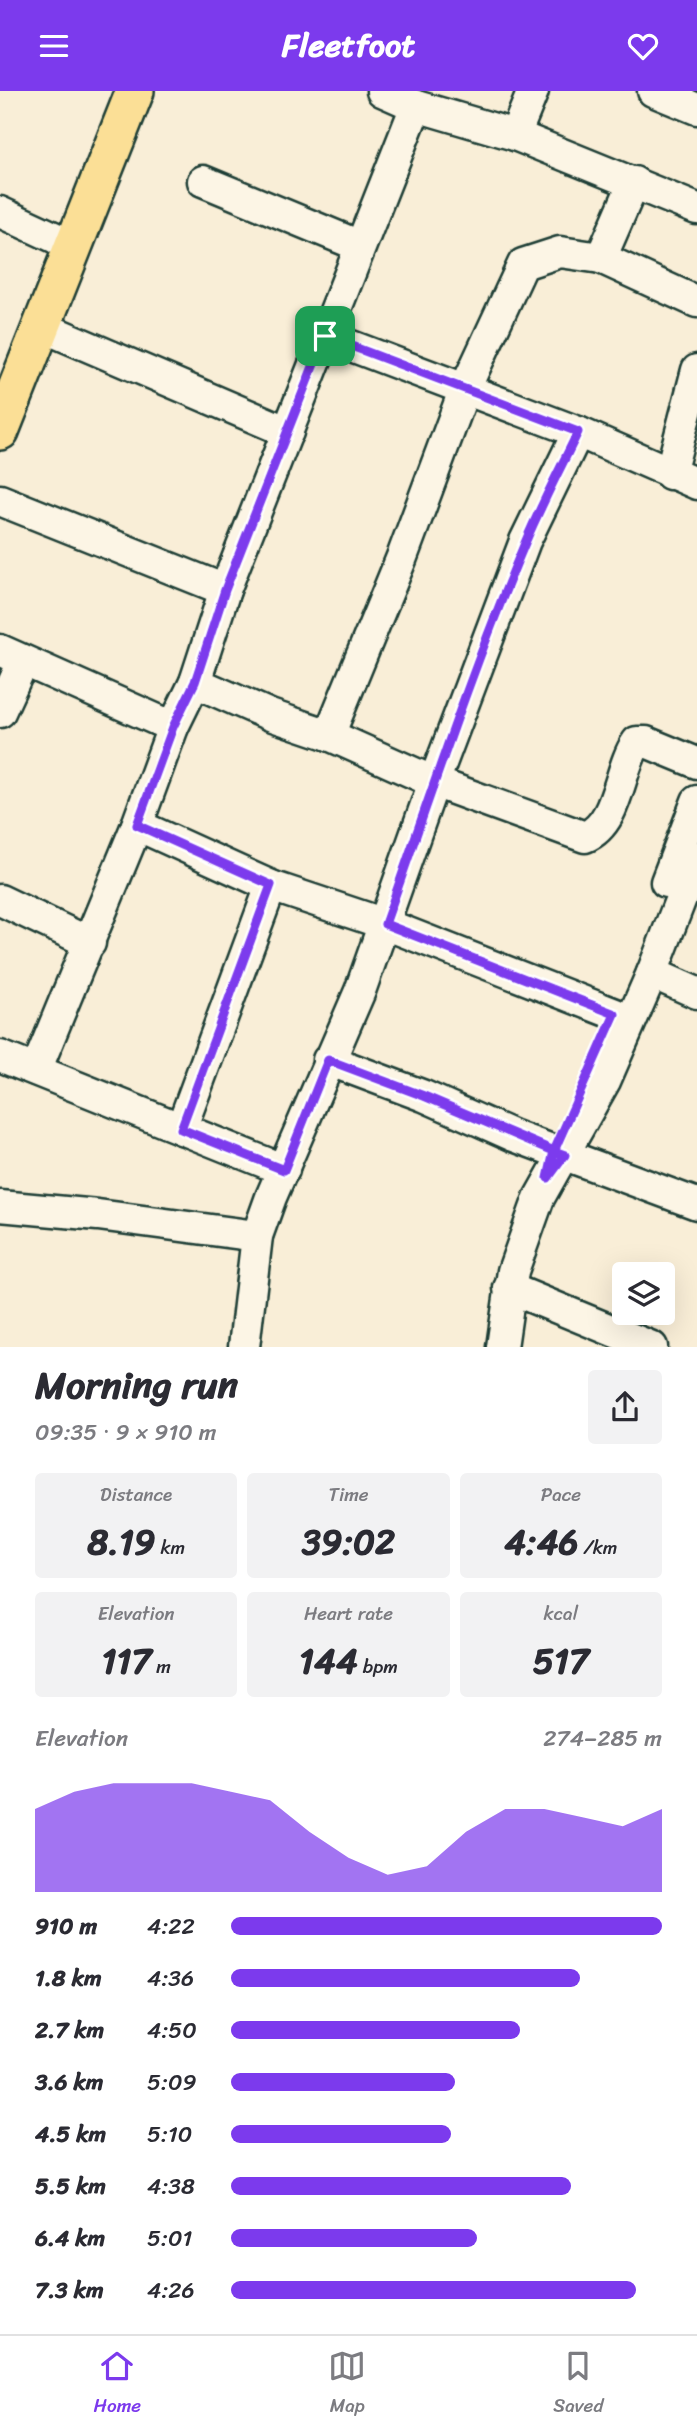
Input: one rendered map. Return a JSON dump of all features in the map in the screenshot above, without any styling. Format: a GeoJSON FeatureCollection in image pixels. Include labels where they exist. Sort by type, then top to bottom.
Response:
{"type":"FeatureCollection","features":[{"type":"Feature","properties":{"kind":"main road"},"geometry":{"type":"LineString","coordinates":[[0,431],[43,327],[64,243],[114,91]]}},
{"type":"Feature","properties":{"kind":"main road"},"geometry":{"type":"LineString","coordinates":[[0,380],[135,91]]}},
{"type":"Feature","properties":{"kind":"street"},"geometry":{"type":"LineString","coordinates":[[382,91],[416,106],[515,135],[697,209]]}},
{"type":"Feature","properties":{"kind":"street"},"geometry":{"type":"LineString","coordinates":[[515,135],[533,91]]}},
{"type":"Feature","properties":{"kind":"street"},"geometry":{"type":"LineString","coordinates":[[653,91],[694,102]]}},
{"type":"Feature","properties":{"kind":"street"},"geometry":{"type":"LineString","coordinates":[[36,1070],[90,943],[173,727],[195,682],[225,590],[416,106]]}},
{"type":"Feature","properties":{"kind":"street"},"geometry":{"type":"LineString","coordinates":[[203,181],[360,246]]}},
{"type":"Feature","properties":{"kind":"street"},"geometry":{"type":"LineString","coordinates":[[601,258],[634,182]]}},
{"type":"Feature","properties":{"kind":"street"},"geometry":{"type":"LineString","coordinates":[[0,212],[64,243]]}},
{"type":"Feature","properties":{"kind":"street"},"geometry":{"type":"LineString","coordinates":[[329,735],[402,557],[464,391],[523,264],[560,252],[601,258],[697,302]]}},
{"type":"Feature","properties":{"kind":"street"},"geometry":{"type":"LineString","coordinates":[[43,327],[288,432]]}},
{"type":"Feature","properties":{"kind":"street"},"geometry":{"type":"LineString","coordinates":[[325,336],[464,391],[578,432],[684,479],[697,370]]}},
{"type":"Feature","properties":{"kind":"street"},"geometry":{"type":"LineString","coordinates":[[244,1347],[257,1236],[328,1060],[360,991],[433,782],[525,541],[578,432]]}},
{"type":"Feature","properties":{"kind":"street"},"geometry":{"type":"LineString","coordinates":[[0,500],[225,590]]}},
{"type":"Feature","properties":{"kind":"street"},"geometry":{"type":"LineString","coordinates":[[0,712],[12,656],[173,727]]}},
{"type":"Feature","properties":{"kind":"street"},"geometry":{"type":"LineString","coordinates":[[195,682],[270,715],[329,735],[433,782],[585,837],[593,834],[606,818],[637,742],[646,742],[697,763]]}},
{"type":"Feature","properties":{"kind":"street"},"geometry":{"type":"LineString","coordinates":[[502,1347],[509,1288],[521,1246],[697,801]]}},
{"type":"Feature","properties":{"kind":"street"},"geometry":{"type":"LineString","coordinates":[[137,825],[271,885],[385,924],[615,1014]]}},
{"type":"Feature","properties":{"kind":"street"},"geometry":{"type":"LineString","coordinates":[[556,1162],[605,1081],[652,973],[697,857]]}},
{"type":"Feature","properties":{"kind":"street"},"geometry":{"type":"LineString","coordinates":[[181,1129],[271,885]]}},
{"type":"Feature","properties":{"kind":"street"},"geometry":{"type":"LineString","coordinates":[[0,900],[90,943]]}},
{"type":"Feature","properties":{"kind":"street"},"geometry":{"type":"LineString","coordinates":[[652,973],[697,993]]}},
{"type":"Feature","properties":{"kind":"street"},"geometry":{"type":"LineString","coordinates":[[0,1056],[284,1170]]}},
{"type":"Feature","properties":{"kind":"street"},"geometry":{"type":"LineString","coordinates":[[328,1060],[424,1096],[556,1162],[697,1204]]}},
{"type":"Feature","properties":{"kind":"street"},"geometry":{"type":"LineString","coordinates":[[0,1206],[98,1215],[257,1236]]}},
{"type":"Feature","properties":{"kind":"street"},"geometry":{"type":"LineString","coordinates":[[509,1288],[652,1347]]}},
{"type":"Feature","properties":{"kind":"route"},"geometry":{"type":"LineString","coordinates":[[325,336],[225,590],[195,682],[173,727],[137,825],[271,885],[181,1129],[284,1170],[328,1060],[424,1096],[554,1151],[548,1178],[559,1167],[565,1155],[554,1151],[615,1014],[385,924],[433,782],[490,630],[525,541],[578,432],[464,391],[325,336]]}}]}
